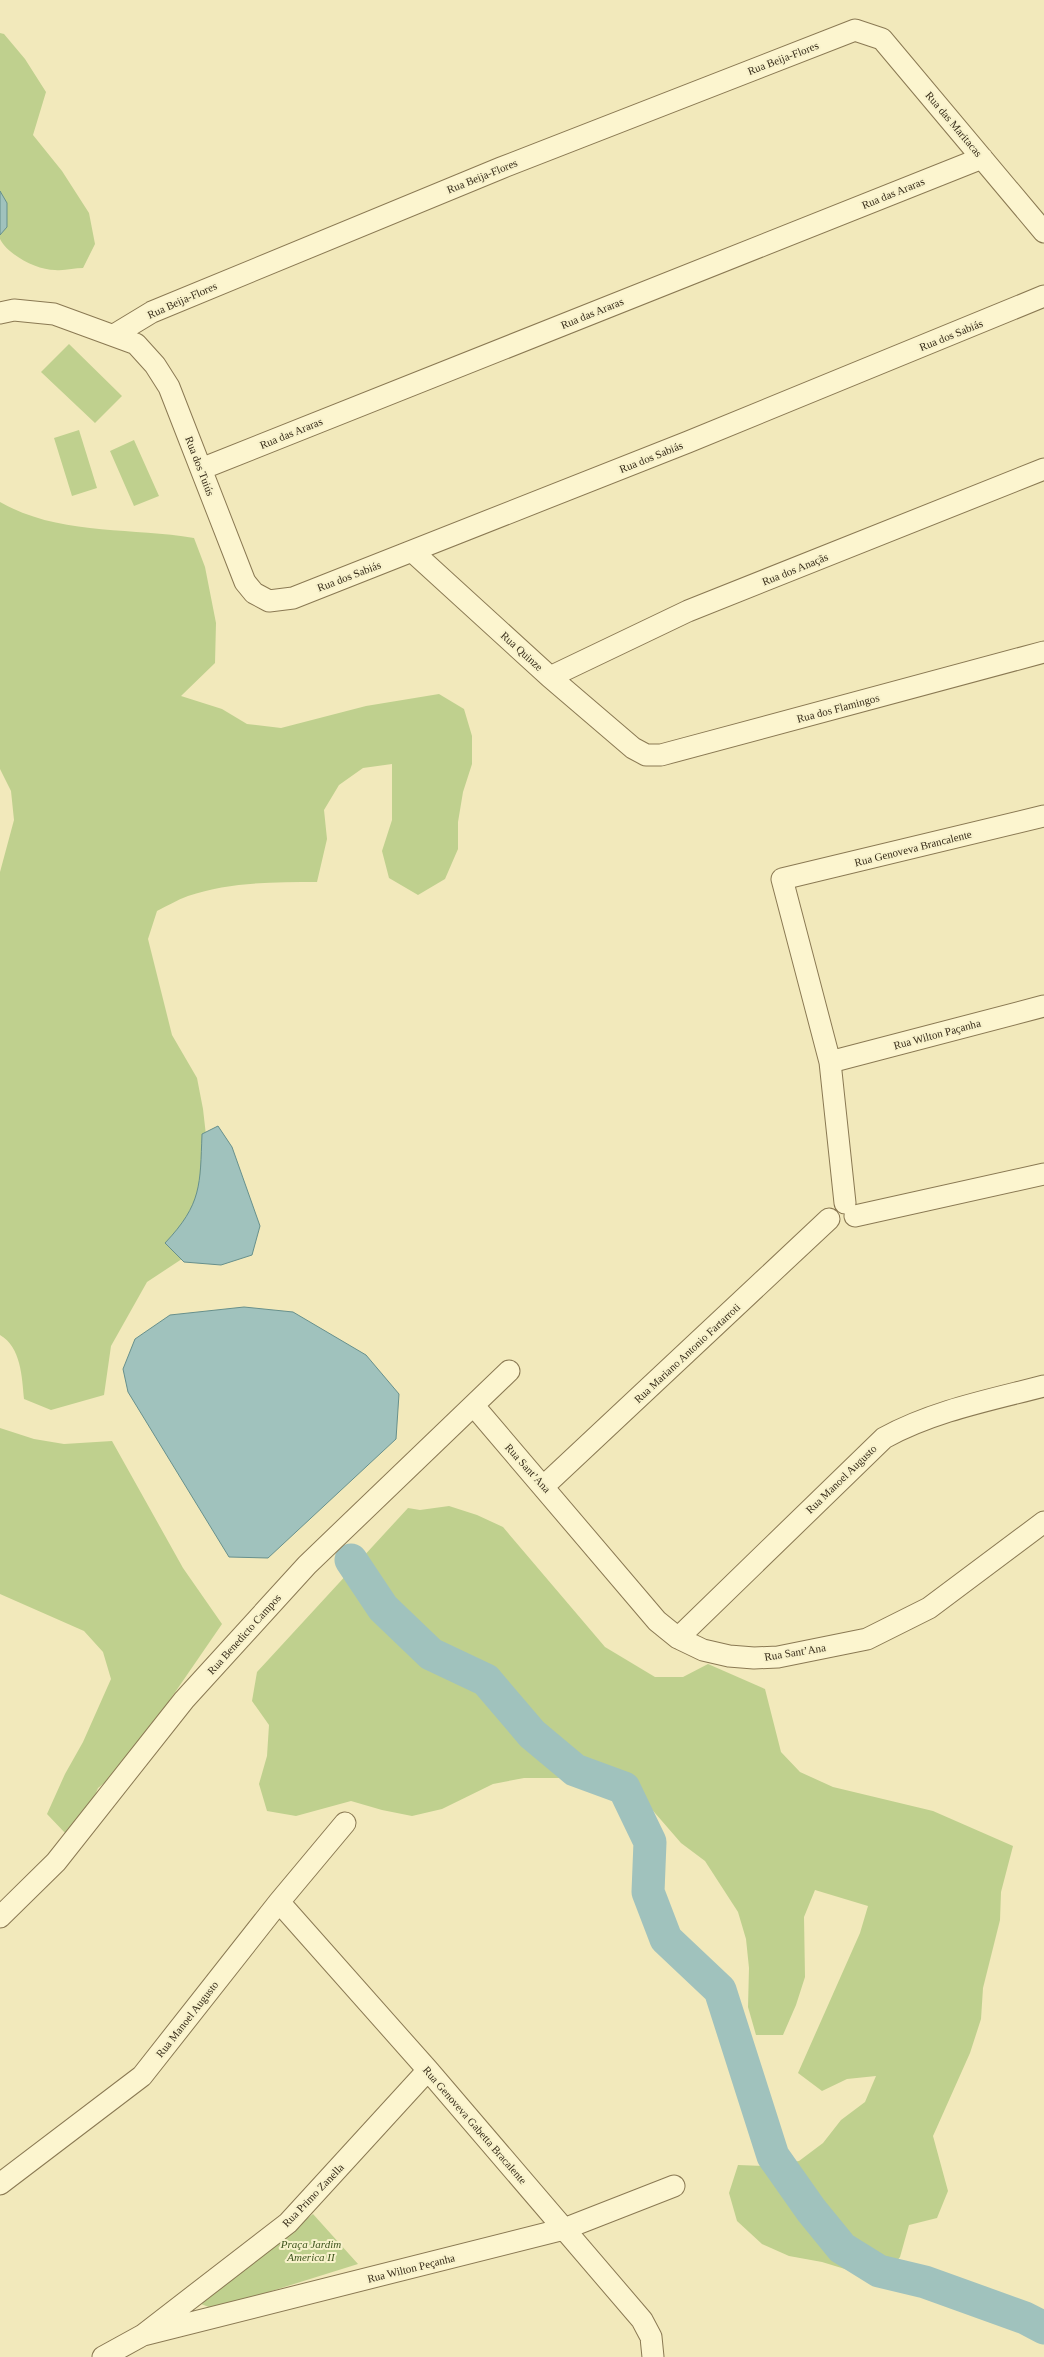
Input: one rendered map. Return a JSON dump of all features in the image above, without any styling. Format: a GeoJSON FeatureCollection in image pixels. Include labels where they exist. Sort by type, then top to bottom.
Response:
{"type":"FeatureCollection","features":[{"type":"Feature","properties":{"kind":"street","name":"Rua das Maritacas"},"geometry":{"type":"LineString","coordinates":[[855,30],[882,39],[1044,232]]}},
{"type":"Feature","properties":{"kind":"street","name":"Rua Beija-Flores"},"geometry":{"type":"LineString","coordinates":[[114,335],[152,312],[501,168],[855,30]]}},
{"type":"Feature","properties":{"kind":"street","name":"Rua das Araras"},"geometry":{"type":"LineString","coordinates":[[201,469],[982,158]]}},
{"type":"Feature","properties":{"kind":"street","name":"Rua dos Sabiás"},"geometry":{"type":"LineString","coordinates":[[254,593],[269,601],[293,598],[710,434],[1044,296]]}},
{"type":"Feature","properties":{"kind":"street"},"geometry":{"type":"LineString","coordinates":[[0,313],[14,310],[54,314],[114,335]]}},
{"type":"Feature","properties":{"kind":"street","name":"Rua dos Tuiús"},"geometry":{"type":"LineString","coordinates":[[114,335],[136,344],[155,365],[169,387],[245,582],[254,593]]}},
{"type":"Feature","properties":{"kind":"street","name":"Rua dos Anaçãs"},"geometry":{"type":"LineString","coordinates":[[550,677],[688,612],[1044,469]]}},
{"type":"Feature","properties":{"kind":"street","name":"Rua Quinze"},"geometry":{"type":"LineString","coordinates":[[413,552],[550,677],[633,748]]}},
{"type":"Feature","properties":{"kind":"street","name":"Rua dos Flamingos"},"geometry":{"type":"LineString","coordinates":[[633,748],[646,755],[662,755],[1044,652]]}},
{"type":"Feature","properties":{"kind":"street","name":"Rua Genoveva Brancalente"},"geometry":{"type":"LineString","coordinates":[[830,1062],[782,880],[1044,816]]}},
{"type":"Feature","properties":{"kind":"street","name":"Rua Wilton Paçanha"},"geometry":{"type":"LineString","coordinates":[[830,1062],[1044,1006]]}},
{"type":"Feature","properties":{"kind":"street"},"geometry":{"type":"LineString","coordinates":[[830,1062],[850,1210],[1044,1174]]}},
{"type":"Feature","properties":{"kind":"street","name":"Rua Mariano Antonio Fartarroti"},"geometry":{"type":"LineString","coordinates":[[544,1486],[829,1219],[832,1225],[843,1229],[848,1228],[854,1222],[850,1210]]}},
{"type":"Feature","properties":{"kind":"street","name":"Rua Benedicto Campos"},"geometry":{"type":"LineString","coordinates":[[0,1917],[56,1862],[184,1700],[307,1565],[509,1371]]}},
{"type":"Feature","properties":{"kind":"street","name":"Rua Manoel Augusto"},"geometry":{"type":"LineString","coordinates":[[678,1638],[884,1438],[904,1427],[934,1415],[1044,1386]]}},
{"type":"Feature","properties":{"kind":"street","name":"Rua Sant’Ana"},"geometry":{"type":"LineString","coordinates":[[474,1406],[510,1450],[544,1486],[657,1621],[678,1638],[703,1650],[728,1656],[754,1658],[778,1657],[867,1640],[929,1608],[1044,1522]]}},
{"type":"Feature","properties":{"kind":"street","name":"Rua Manoel Augusto"},"geometry":{"type":"LineString","coordinates":[[0,2184],[142,2076],[279,1902],[345,1823]]}},
{"type":"Feature","properties":{"kind":"street","name":"Rua Genoveva Gabetta Bracalente"},"geometry":{"type":"LineString","coordinates":[[279,1902],[428,2070],[642,2320],[651,2337],[652,2357]]}},
{"type":"Feature","properties":{"kind":"street","name":"Rua Primo Zanella"},"geometry":{"type":"LineString","coordinates":[[103,2357],[143,2334],[288,2223],[428,2070]]}},
{"type":"Feature","properties":{"kind":"street","name":"Rua Wilton Peçanha"},"geometry":{"type":"LineString","coordinates":[[143,2334],[564,2229],[674,2186]]}},
{"type":"Feature","properties":{"kind":"green space"},"geometry":{"type":"Polygon","coordinates":[[[0,33],[4,34],[25,59],[46,92],[33,135],[62,171],[89,213],[95,244],[83,268],[59,270],[40,267],[16,256],[9,251],[0,239],[0,33]]]}},
{"type":"Feature","properties":{"kind":"green space"},"geometry":{"type":"Polygon","coordinates":[[[69,344],[122,396],[95,423],[41,372],[69,344]]]}},
{"type":"Feature","properties":{"kind":"green space"},"geometry":{"type":"Polygon","coordinates":[[[79,430],[97,488],[72,496],[54,438],[79,430]]]}},
{"type":"Feature","properties":{"kind":"green space"},"geometry":{"type":"Polygon","coordinates":[[[134,440],[159,496],[134,506],[110,451],[134,440]]]}},
{"type":"Feature","properties":{"kind":"green space"},"geometry":{"type":"Polygon","coordinates":[[[0,502],[23,513],[46,520],[71,525],[95,529],[194,538],[205,567],[216,623],[215,663],[181,696],[222,709],[247,724],[281,728],[366,706],[439,694],[464,709],[472,736],[472,764],[463,792],[458,822],[458,849],[445,879],[418,895],[389,878],[382,851],[392,820],[392,764],[363,768],[339,785],[324,810],[327,839],[317,882],[235,885],[204,891],[188,896],[157,911],[148,939],[172,1035],[197,1078],[203,1109],[212,1188],[197,1249],[147,1282],[111,1346],[104,1395],[51,1410],[24,1399],[21,1372],[16,1355],[7,1340],[0,1335],[0,872],[14,820],[11,791],[0,769],[0,502]]]}},
{"type":"Feature","properties":{"kind":"green space"},"geometry":{"type":"Polygon","coordinates":[[[0,1428],[34,1439],[64,1444],[112,1441],[183,1568],[222,1624],[123,1768],[98,1788],[87,1815],[66,1834],[47,1814],[65,1774],[83,1742],[111,1679],[103,1652],[84,1631],[0,1594],[0,1428]]]}},
{"type":"Feature","properties":{"kind":"green space"},"geometry":{"type":"Polygon","coordinates":[[[449,1506],[477,1515],[503,1527],[605,1647],[655,1677],[683,1677],[708,1664],[765,1689],[781,1752],[800,1772],[833,1787],[933,1811],[1013,1846],[1001,1892],[1000,1920],[983,1988],[981,2019],[970,2053],[933,2136],[948,2191],[937,2218],[909,2225],[900,2257],[881,2280],[822,2262],[789,2256],[762,2244],[737,2221],[729,2193],[738,2165],[765,2166],[799,2161],[823,2143],[841,2120],[865,2102],[876,2076],[847,2079],[822,2091],[798,2073],[860,1933],[868,1906],[815,1890],[804,1917],[805,1977],[796,2005],[783,2035],[756,2035],[748,2007],[749,1968],[746,1939],[738,1912],[705,1861],[681,1843],[642,1798],[608,1783],[579,1778],[524,1778],[493,1784],[442,1809],[412,1816],[382,1810],[351,1801],[296,1816],[267,1811],[259,1784],[267,1756],[269,1725],[252,1701],[257,1672],[408,1508],[420,1510],[449,1506]]]}},
{"type":"Feature","properties":{"kind":"green space","name":"Praça Jardim America II"},"geometry":{"type":"Polygon","coordinates":[[[313,2214],[358,2264],[214,2309],[201,2304],[313,2214]]]}},
{"type":"Feature","properties":{"kind":"water"},"geometry":{"type":"Polygon","coordinates":[[[0,191],[7,203],[7,227],[0,235],[0,191]]]}},
{"type":"Feature","properties":{"kind":"water"},"geometry":{"type":"Polygon","coordinates":[[[218,1126],[232,1147],[260,1226],[252,1255],[221,1265],[184,1262],[165,1243],[186,1217],[197,1193],[201,1167],[202,1134],[218,1126]]]}},
{"type":"Feature","properties":{"kind":"water"},"geometry":{"type":"Polygon","coordinates":[[[244,1307],[293,1312],[366,1355],[399,1394],[396,1439],[268,1558],[229,1557],[128,1392],[123,1369],[135,1339],[170,1315],[244,1307]]]}},
{"type":"Feature","properties":{"kind":"waterway"},"geometry":{"type":"LineString","coordinates":[[351,1560],[383,1608],[431,1654],[486,1680],[532,1734],[575,1770],[624,1788],[650,1842],[648,1892],[666,1939],[720,1990],[773,2156],[811,2210],[842,2248],[879,2271],[925,2282],[1025,2318],[1044,2328]]}}]}
